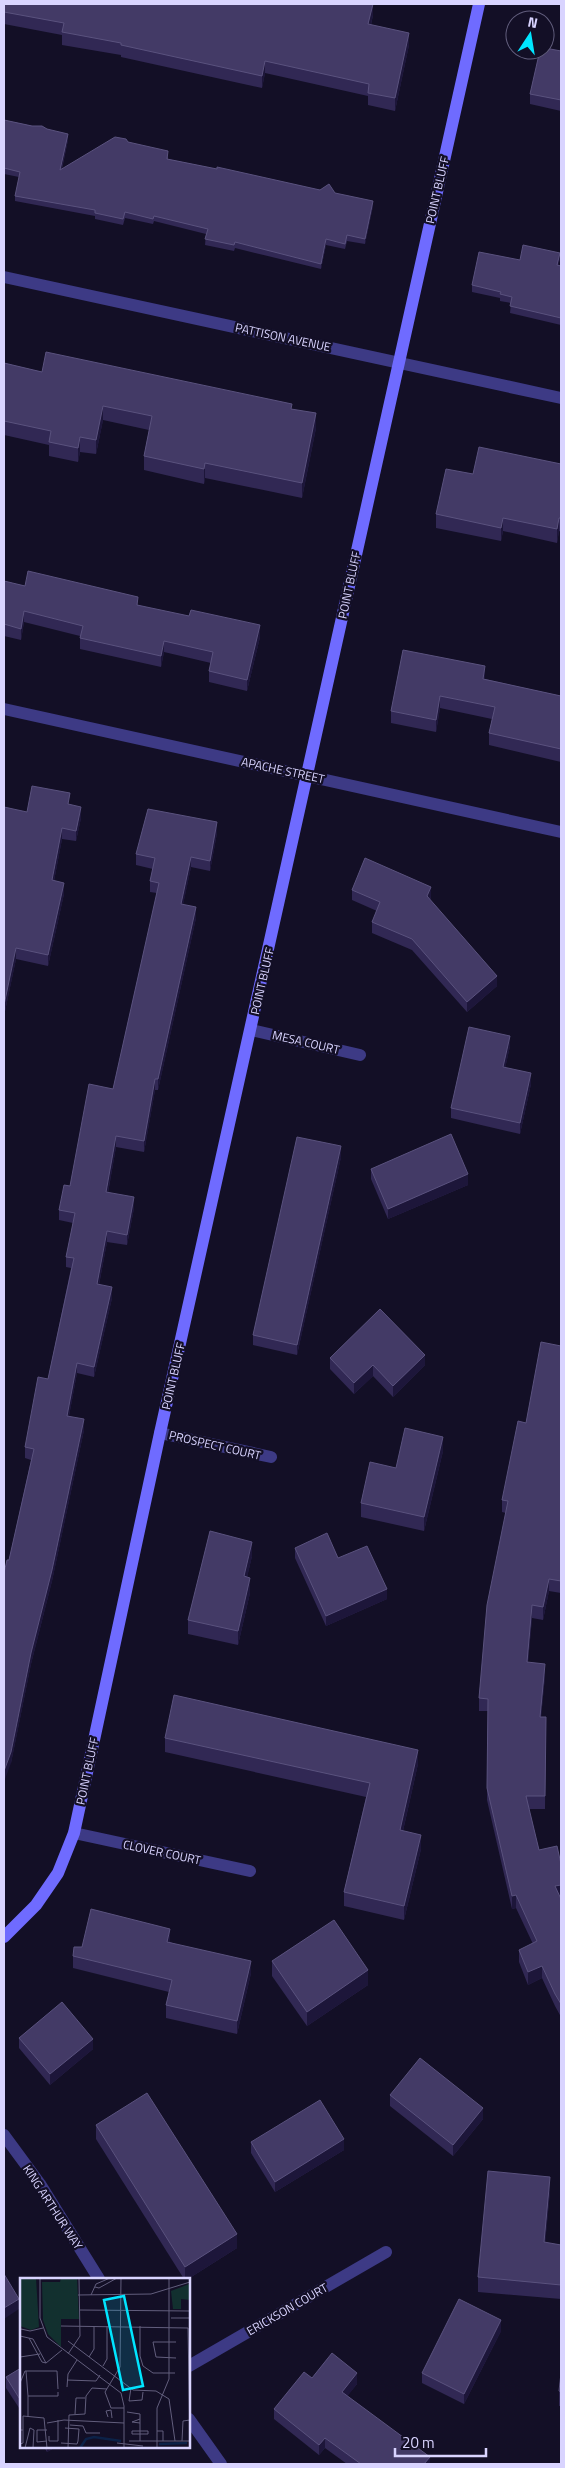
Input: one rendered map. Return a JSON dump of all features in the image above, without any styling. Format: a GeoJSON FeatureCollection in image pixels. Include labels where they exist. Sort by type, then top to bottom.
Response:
{"type":"FeatureCollection","features":[{"type":"Feature","properties":{"kind":"street","name":"POINT BLUFF"},"geometry":{"type":"LineString","coordinates":[[4,1937],[36,1905],[58,1873],[74,1833],[160,1433],[479,4]]}},
{"type":"Feature","properties":{"kind":"street","name":"PATTISON AVENUE"},"geometry":{"type":"LineString","coordinates":[[4,277],[561,398]]}},
{"type":"Feature","properties":{"kind":"street","name":"APACHE STREET"},"geometry":{"type":"LineString","coordinates":[[4,709],[561,832]]}},
{"type":"Feature","properties":{"kind":"street","name":"MESA COURT"},"geometry":{"type":"LineString","coordinates":[[251,1030],[360,1054]]}},
{"type":"Feature","properties":{"kind":"street","name":"PROSPECT COURT"},"geometry":{"type":"LineString","coordinates":[[160,1433],[270,1457]]}},
{"type":"Feature","properties":{"kind":"street","name":"CLOVER COURT"},"geometry":{"type":"LineString","coordinates":[[74,1833],[250,1871]]}},
{"type":"Feature","properties":{"kind":"street","name":"KING ARTHUR WAY"},"geometry":{"type":"LineString","coordinates":[[4,2135],[40,2184],[98,2278]]}},
{"type":"Feature","properties":{"kind":"street","name":"ERICKSON COURT"},"geometry":{"type":"LineString","coordinates":[[190,2365],[386,2252]]}},
{"type":"Feature","properties":{"kind":"street"},"geometry":{"type":"LineString","coordinates":[[190,2420],[222,2464]]}},
{"type":"Feature","properties":{"kind":"building"},"geometry":{"type":"Polygon","coordinates":[[[4,4],[373,4],[368,24],[409,33],[395,98],[368,93],[369,84],[265,61],[262,76],[121,45],[121,43],[62,32],[64,23],[4,12],[4,4]]]}},
{"type":"Feature","properties":{"kind":"building"},"geometry":{"type":"Polygon","coordinates":[[[555,50],[561,51],[561,100],[530,94],[538,60],[555,60],[555,50]]]}},
{"type":"Feature","properties":{"kind":"building"},"geometry":{"type":"Polygon","coordinates":[[[4,120],[32,126],[42,126],[68,134],[60,170],[115,137],[126,139],[128,142],[168,151],[167,159],[217,169],[217,167],[320,190],[329,184],[335,193],[373,201],[365,239],[347,235],[345,244],[326,239],[321,264],[235,242],[234,245],[205,239],[208,229],[154,216],[153,219],[125,212],[123,219],[95,213],[95,210],[15,196],[20,172],[4,168],[4,120]]]}},
{"type":"Feature","properties":{"kind":"building"},"geometry":{"type":"Polygon","coordinates":[[[523,245],[560,253],[557,265],[561,266],[561,318],[510,306],[512,297],[500,294],[501,292],[472,285],[479,252],[520,260],[523,245]]]}},
{"type":"Feature","properties":{"kind":"building"},"geometry":{"type":"Polygon","coordinates":[[[46,352],[292,404],[291,409],[316,413],[302,483],[205,463],[204,469],[144,456],[152,416],[103,406],[96,440],[80,437],[78,448],[49,442],[51,431],[4,421],[4,363],[42,372],[46,352]]]}},
{"type":"Feature","properties":{"kind":"building"},"geometry":{"type":"Polygon","coordinates":[[[479,447],[561,464],[561,518],[559,518],[557,529],[503,518],[501,528],[436,514],[446,469],[473,474],[479,447]]]}},
{"type":"Feature","properties":{"kind":"building"},"geometry":{"type":"Polygon","coordinates":[[[28,571],[138,597],[137,605],[189,616],[191,610],[260,625],[247,680],[209,671],[213,652],[164,641],[161,656],[80,638],[83,626],[24,611],[21,629],[4,624],[4,581],[25,586],[28,571]]]}},
{"type":"Feature","properties":{"kind":"building"},"geometry":{"type":"Polygon","coordinates":[[[403,650],[485,666],[483,679],[561,696],[561,749],[489,733],[495,707],[440,696],[436,720],[391,711],[403,650]]]}},
{"type":"Feature","properties":{"kind":"building"},"geometry":{"type":"Polygon","coordinates":[[[32,786],[70,793],[68,804],[81,807],[76,831],[62,828],[52,880],[64,883],[48,955],[16,948],[4,1005],[4,807],[27,812],[32,786]]]}},
{"type":"Feature","properties":{"kind":"building"},"geometry":{"type":"Polygon","coordinates":[[[148,809],[217,822],[210,861],[191,857],[181,904],[196,907],[158,1079],[155,1079],[144,1141],[116,1136],[106,1192],[134,1197],[127,1235],[107,1231],[97,1284],[112,1287],[94,1367],[77,1363],[67,1416],[84,1419],[52,1570],[31,1653],[11,1752],[4,1771],[4,1573],[7,1560],[9,1560],[34,1449],[25,1447],[38,1377],[48,1379],[74,1258],[66,1257],[75,1213],[59,1210],[64,1185],[70,1186],[89,1084],[113,1089],[159,883],[150,881],[155,858],[136,854],[148,809]]]}},
{"type":"Feature","properties":{"kind":"building"},"geometry":{"type":"Polygon","coordinates":[[[365,858],[431,887],[427,896],[497,976],[467,1002],[412,939],[372,922],[380,902],[352,890],[365,858]]]}},
{"type":"Feature","properties":{"kind":"building"},"geometry":{"type":"Polygon","coordinates":[[[469,1027],[510,1036],[503,1067],[531,1073],[520,1123],[451,1108],[469,1027]]]}},
{"type":"Feature","properties":{"kind":"building"},"geometry":{"type":"Polygon","coordinates":[[[451,1134],[468,1174],[388,1209],[371,1169],[451,1134]]]}},
{"type":"Feature","properties":{"kind":"building"},"geometry":{"type":"Polygon","coordinates":[[[297,1137],[341,1146],[297,1345],[253,1335],[297,1137]]]}},
{"type":"Feature","properties":{"kind":"building"},"geometry":{"type":"Polygon","coordinates":[[[380,1309],[425,1355],[393,1386],[373,1365],[354,1383],[330,1358],[380,1309]]]}},
{"type":"Feature","properties":{"kind":"building"},"geometry":{"type":"Polygon","coordinates":[[[541,1342],[561,1346],[561,1581],[549,1579],[543,1607],[532,1605],[527,1662],[545,1664],[540,1717],[546,1717],[545,1796],[526,1796],[539,1850],[557,1846],[561,1864],[561,1885],[555,1886],[561,1899],[561,2004],[542,1966],[528,1972],[519,1950],[537,1941],[516,1895],[512,1896],[487,1788],[488,1699],[479,1698],[487,1605],[508,1501],[502,1500],[518,1421],[526,1423],[541,1342]]]}},
{"type":"Feature","properties":{"kind":"building"},"geometry":{"type":"Polygon","coordinates":[[[405,1428],[443,1437],[424,1517],[361,1503],[370,1462],[396,1468],[405,1428]]]}},
{"type":"Feature","properties":{"kind":"building"},"geometry":{"type":"Polygon","coordinates":[[[210,1531],[252,1542],[244,1576],[250,1578],[238,1631],[188,1620],[210,1531]]]}},
{"type":"Feature","properties":{"kind":"building"},"geometry":{"type":"Polygon","coordinates":[[[327,1533],[338,1558],[367,1546],[387,1589],[326,1616],[295,1548],[327,1533]]]}},
{"type":"Feature","properties":{"kind":"building"},"geometry":{"type":"Polygon","coordinates":[[[174,1695],[418,1750],[400,1830],[421,1835],[404,1906],[344,1892],[370,1783],[165,1738],[174,1695]]]}},
{"type":"Feature","properties":{"kind":"building"},"geometry":{"type":"Polygon","coordinates":[[[91,1909],[170,1929],[167,1942],[251,1961],[237,2021],[166,2005],[172,1980],[73,1956],[74,1947],[82,1947],[91,1909]]]}},
{"type":"Feature","properties":{"kind":"building"},"geometry":{"type":"Polygon","coordinates":[[[334,1920],[368,1970],[307,2012],[272,1961],[334,1920]]]}},
{"type":"Feature","properties":{"kind":"building"},"geometry":{"type":"Polygon","coordinates":[[[62,2002],[93,2039],[50,2074],[19,2038],[62,2002]]]}},
{"type":"Feature","properties":{"kind":"building"},"geometry":{"type":"Polygon","coordinates":[[[420,2058],[483,2108],[453,2145],[390,2095],[420,2058]]]}},
{"type":"Feature","properties":{"kind":"building"},"geometry":{"type":"Polygon","coordinates":[[[147,2093],[237,2234],[185,2267],[96,2125],[147,2093]]]}},
{"type":"Feature","properties":{"kind":"building"},"geometry":{"type":"Polygon","coordinates":[[[320,2100],[344,2139],[275,2182],[251,2142],[320,2100]]]}},
{"type":"Feature","properties":{"kind":"building"},"geometry":{"type":"Polygon","coordinates":[[[488,2171],[550,2177],[544,2242],[561,2245],[561,2285],[478,2277],[488,2171]]]}},
{"type":"Feature","properties":{"kind":"building"},"geometry":{"type":"Polygon","coordinates":[[[4,2274],[19,2299],[4,2308],[4,2274]]]}},
{"type":"Feature","properties":{"kind":"building"},"geometry":{"type":"Polygon","coordinates":[[[459,2299],[501,2320],[464,2394],[422,2373],[459,2299]]]}},
{"type":"Feature","properties":{"kind":"building"},"geometry":{"type":"Polygon","coordinates":[[[332,2353],[357,2373],[342,2392],[430,2457],[424,2464],[361,2464],[325,2438],[319,2445],[274,2409],[304,2372],[312,2378],[332,2353]]]}},
{"type":"Feature","properties":{"kind":"building"},"geometry":{"type":"Polygon","coordinates":[[[20,2369],[20,2399],[6,2377],[20,2369]]]}},
{"type":"Feature","properties":{"kind":"building"},"geometry":{"type":"Polygon","coordinates":[[[561,2373],[561,2392],[559,2391],[561,2373]]]}}]}
